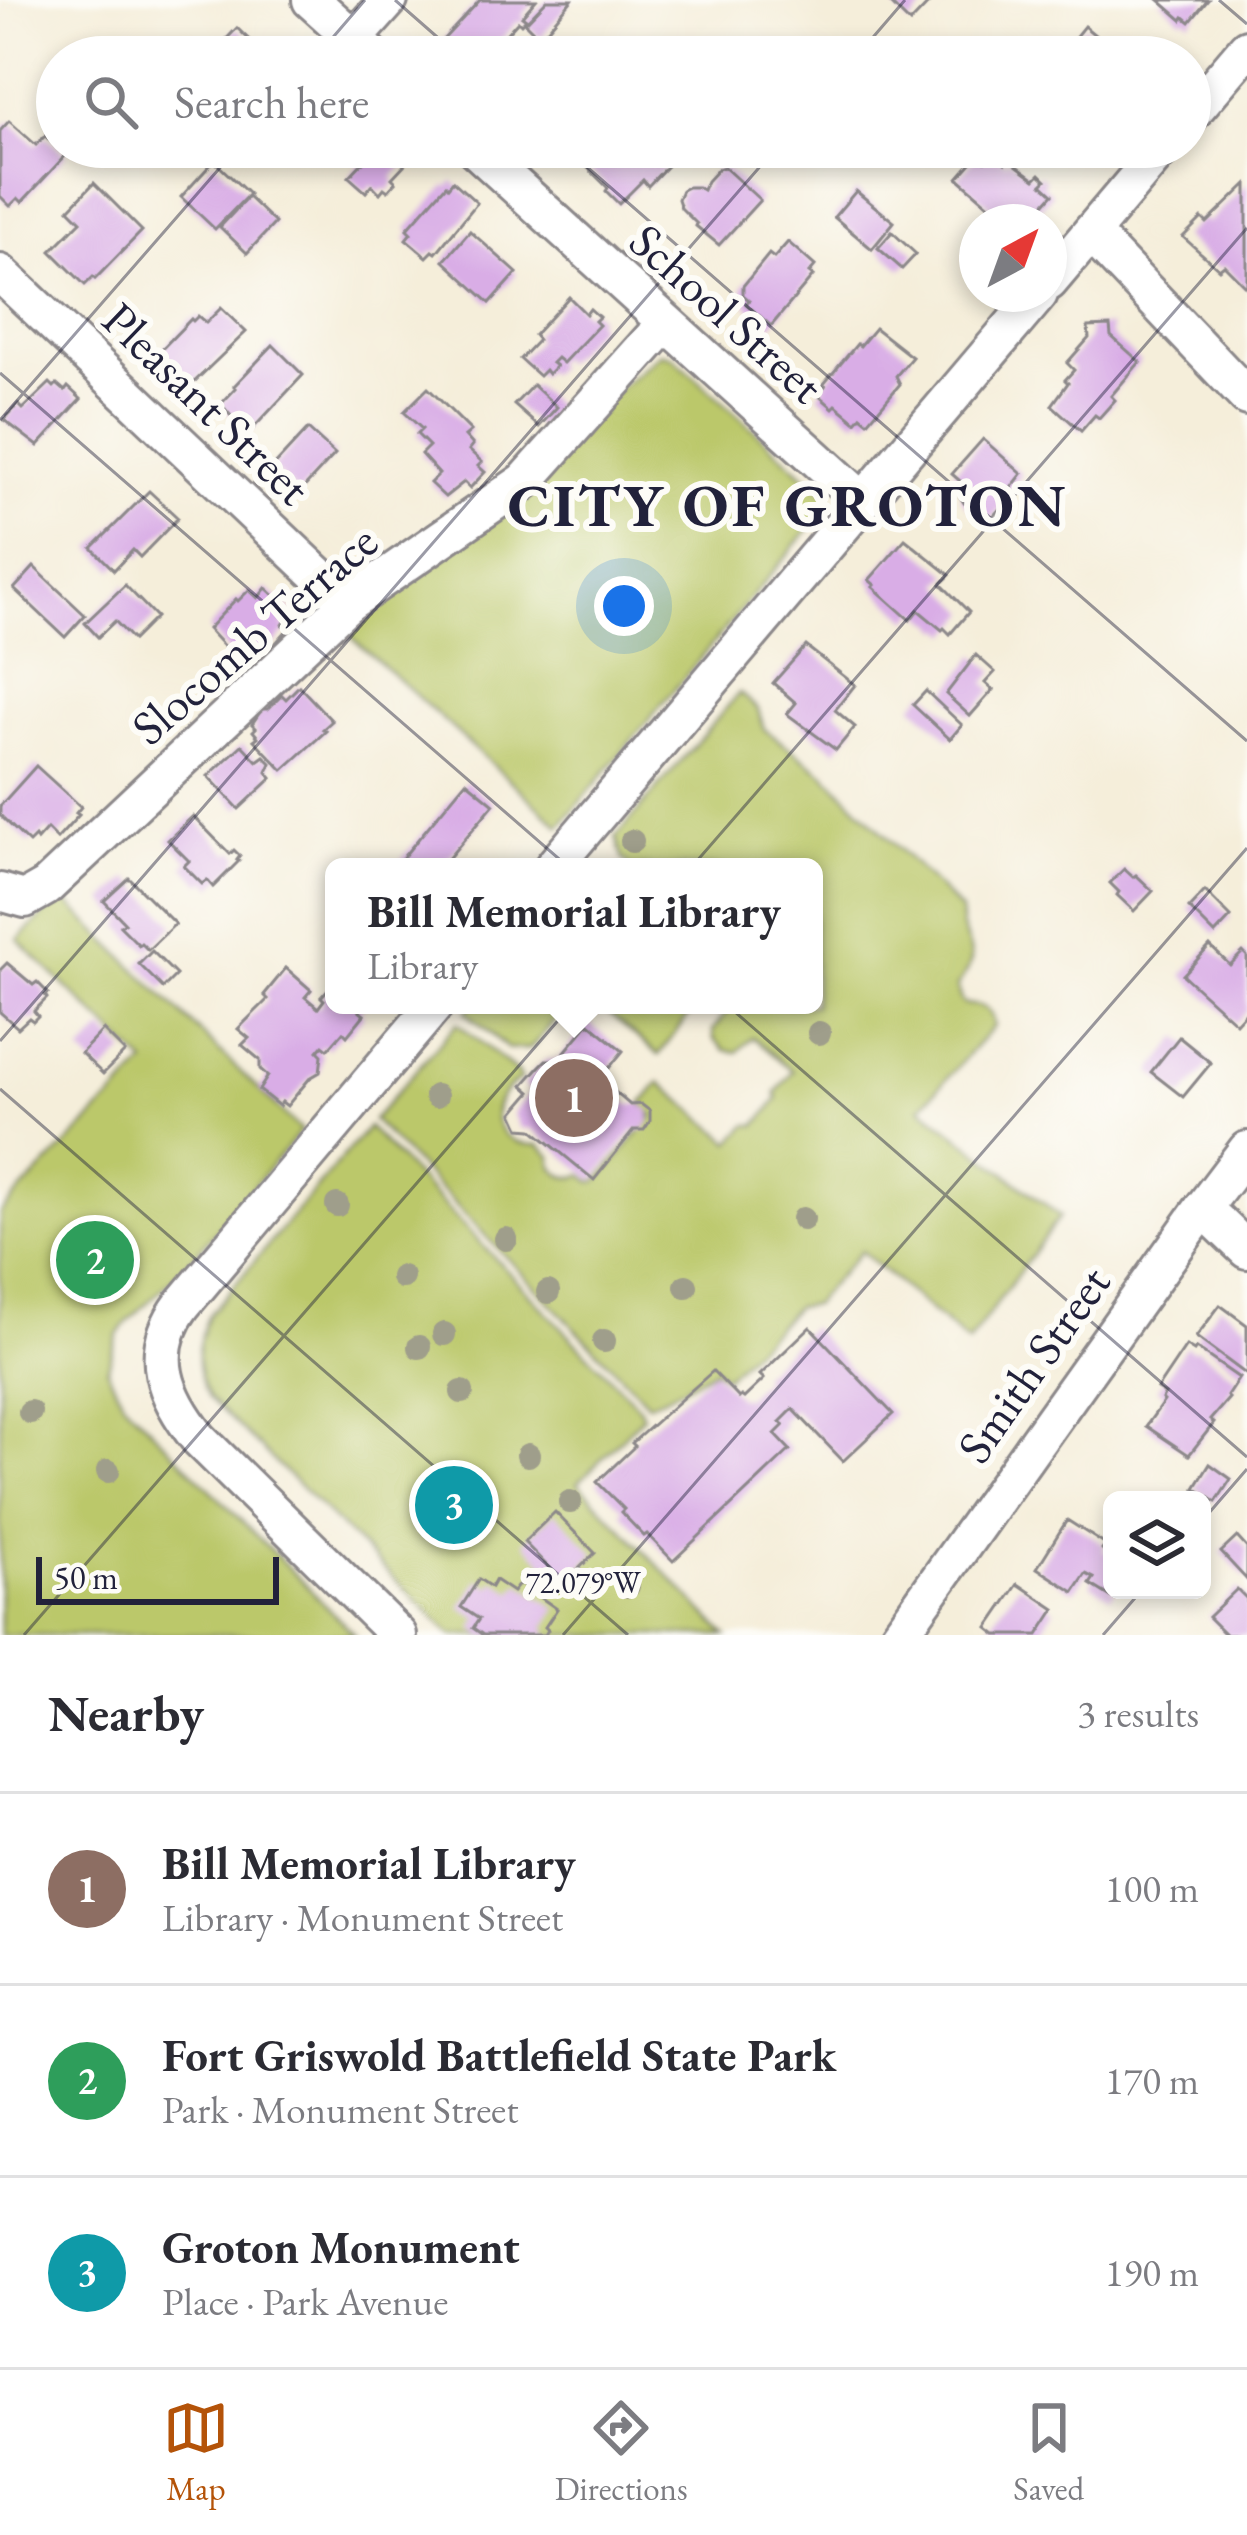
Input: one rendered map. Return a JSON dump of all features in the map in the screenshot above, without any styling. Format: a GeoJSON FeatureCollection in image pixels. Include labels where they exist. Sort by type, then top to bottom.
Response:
{"type":"FeatureCollection","features":[{"type":"Feature","properties":{"kind":"street"},"geometry":{"type":"LineString","coordinates":[[311,0],[351,36]]}},
{"type":"Feature","properties":{"kind":"street"},"geometry":{"type":"LineString","coordinates":[[370,36],[389,0]]}},
{"type":"Feature","properties":{"kind":"street"},"geometry":{"type":"LineString","coordinates":[[1211,91],[1247,48]]}},
{"type":"Feature","properties":{"kind":"street","name":"School Street"},"geometry":{"type":"LineString","coordinates":[[496,168],[863,501]]}},
{"type":"Feature","properties":{"kind":"street"},"geometry":{"type":"LineString","coordinates":[[1067,260],[1145,168]]}},
{"type":"Feature","properties":{"kind":"street"},"geometry":{"type":"LineString","coordinates":[[1090,233],[1247,397]]}},
{"type":"Feature","properties":{"kind":"street","name":"Pleasant Street"},"geometry":{"type":"LineString","coordinates":[[0,273],[348,603]]}},
{"type":"Feature","properties":{"kind":"street"},"geometry":{"type":"LineString","coordinates":[[561,858],[1024,312]]}},
{"type":"Feature","properties":{"kind":"street","name":"Slocomb Terrace"},"geometry":{"type":"LineString","coordinates":[[1,891],[25,899],[46,887],[348,603],[525,481],[666,322]]}},
{"type":"Feature","properties":{"kind":"street"},"geometry":{"type":"LineString","coordinates":[[398,1635],[200,1439],[176,1407],[164,1378],[163,1346],[172,1317],[427,1014]]}},
{"type":"Feature","properties":{"kind":"street","name":"Smith Street"},"geometry":{"type":"LineString","coordinates":[[899,1635],[1247,1150]]}},
{"type":"Feature","properties":{"kind":"street"},"geometry":{"type":"LineString","coordinates":[[1203,1208],[1247,1250]]}},
{"type":"Feature","properties":{"kind":"green space"},"geometry":{"type":"Polygon","coordinates":[[[661,353],[673,357],[828,496],[829,505],[560,826],[336,623],[661,353]]]}},
{"type":"Feature","properties":{"kind":"green space"},"geometry":{"type":"Polygon","coordinates":[[[739,693],[758,709],[764,729],[826,775],[961,911],[971,954],[957,987],[961,1001],[984,1008],[994,1026],[921,1107],[1060,1216],[968,1343],[861,1251],[812,1305],[796,1307],[725,1377],[715,1369],[648,1403],[373,1120],[457,1023],[521,1079],[499,1100],[497,1122],[502,1132],[524,1144],[539,1145],[565,1176],[583,1175],[597,1182],[653,1116],[641,1105],[660,1082],[731,1142],[748,1125],[757,1125],[793,1071],[753,1037],[737,1052],[725,1050],[714,1039],[713,1030],[725,1014],[823,1014],[823,858],[622,858],[616,837],[739,693]]]}},
{"type":"Feature","properties":{"kind":"green space"},"geometry":{"type":"Polygon","coordinates":[[[62,897],[301,1131],[185,1267],[128,1321],[118,1335],[107,1370],[123,1401],[355,1635],[0,1635],[0,1213],[146,1064],[18,940],[62,897]]]}},
{"type":"Feature","properties":{"kind":"green space"},"geometry":{"type":"Polygon","coordinates":[[[468,1014],[561,1014],[530,1049],[508,1049],[468,1014]]]}},
{"type":"Feature","properties":{"kind":"green space"},"geometry":{"type":"Polygon","coordinates":[[[609,1014],[689,1014],[659,1055],[609,1014]]]}},
{"type":"Feature","properties":{"kind":"green space"},"geometry":{"type":"Polygon","coordinates":[[[368,1127],[640,1408],[643,1416],[578,1483],[726,1635],[452,1635],[209,1398],[198,1356],[209,1315],[368,1127]]]}},
{"type":"Feature","properties":{"kind":"building"},"geometry":{"type":"Polygon","coordinates":[[[480,0],[536,0],[522,16],[526,19],[504,36],[447,36],[480,0]]]}},
{"type":"Feature","properties":{"kind":"building"},"geometry":{"type":"Polygon","coordinates":[[[547,0],[572,0],[542,36],[525,23],[547,0]]]}},
{"type":"Feature","properties":{"kind":"building"},"geometry":{"type":"Polygon","coordinates":[[[887,0],[932,0],[910,23],[887,0]]]}},
{"type":"Feature","properties":{"kind":"building"},"geometry":{"type":"Polygon","coordinates":[[[1159,0],[1208,0],[1190,22],[1159,0]]]}},
{"type":"Feature","properties":{"kind":"building"},"geometry":{"type":"Polygon","coordinates":[[[1084,26],[1096,36],[1076,36],[1084,26]]]}},
{"type":"Feature","properties":{"kind":"building"},"geometry":{"type":"Polygon","coordinates":[[[9,121],[36,145],[36,168],[54,168],[22,202],[18,198],[10,206],[0,196],[0,131],[9,121]]]}},
{"type":"Feature","properties":{"kind":"building"},"geometry":{"type":"Polygon","coordinates":[[[208,168],[221,168],[249,194],[215,229],[181,197],[208,168]]]}},
{"type":"Feature","properties":{"kind":"building"},"geometry":{"type":"Polygon","coordinates":[[[357,168],[401,168],[392,178],[396,182],[380,193],[372,185],[366,192],[349,177],[357,168]]]}},
{"type":"Feature","properties":{"kind":"building"},"geometry":{"type":"Polygon","coordinates":[[[588,168],[665,168],[648,186],[643,180],[619,204],[588,168]]]}},
{"type":"Feature","properties":{"kind":"building"},"geometry":{"type":"Polygon","coordinates":[[[725,168],[760,200],[719,245],[696,226],[678,199],[688,187],[703,190],[718,169],[725,168]]]}},
{"type":"Feature","properties":{"kind":"building"},"geometry":{"type":"Polygon","coordinates":[[[967,168],[1020,168],[1035,179],[1040,174],[1046,180],[1042,184],[1053,194],[1044,204],[988,204],[958,178],[967,168]]]}},
{"type":"Feature","properties":{"kind":"building"},"geometry":{"type":"Polygon","coordinates":[[[453,181],[477,203],[436,253],[427,257],[406,239],[411,233],[407,229],[453,181]]]}},
{"type":"Feature","properties":{"kind":"building"},"geometry":{"type":"Polygon","coordinates":[[[94,183],[142,231],[85,285],[51,251],[81,221],[69,209],[94,183]]]}},
{"type":"Feature","properties":{"kind":"building"},"geometry":{"type":"Polygon","coordinates":[[[1247,184],[1247,288],[1224,265],[1219,269],[1183,237],[1202,218],[1207,223],[1247,184]]]}},
{"type":"Feature","properties":{"kind":"building"},"geometry":{"type":"Polygon","coordinates":[[[856,191],[894,222],[872,249],[834,217],[856,191]]]}},
{"type":"Feature","properties":{"kind":"building"},"geometry":{"type":"Polygon","coordinates":[[[248,197],[275,223],[247,253],[220,227],[248,197]]]}},
{"type":"Feature","properties":{"kind":"building"},"geometry":{"type":"Polygon","coordinates":[[[470,231],[517,273],[490,303],[444,261],[470,231]]]}},
{"type":"Feature","properties":{"kind":"building"},"geometry":{"type":"Polygon","coordinates":[[[892,232],[916,254],[902,269],[878,248],[892,232]]]}},
{"type":"Feature","properties":{"kind":"building"},"geometry":{"type":"Polygon","coordinates":[[[788,242],[815,266],[809,273],[813,276],[771,326],[746,304],[749,300],[743,286],[769,254],[774,258],[788,242]]]}},
{"type":"Feature","properties":{"kind":"building"},"geometry":{"type":"Polygon","coordinates":[[[569,297],[586,314],[590,309],[599,317],[595,321],[599,325],[563,363],[557,358],[548,374],[545,370],[539,376],[520,359],[538,340],[534,335],[569,297]]]}},
{"type":"Feature","properties":{"kind":"building"},"geometry":{"type":"Polygon","coordinates":[[[221,308],[246,332],[189,387],[156,355],[191,319],[198,316],[206,323],[221,308]]]}},
{"type":"Feature","properties":{"kind":"building"},"geometry":{"type":"Polygon","coordinates":[[[1110,326],[1111,336],[1140,362],[1111,396],[1115,400],[1081,431],[1052,405],[1074,370],[1067,363],[1089,338],[1088,327],[1110,326]]]}},
{"type":"Feature","properties":{"kind":"building"},"geometry":{"type":"Polygon","coordinates":[[[875,328],[912,357],[896,376],[900,384],[868,422],[861,416],[856,422],[818,395],[875,328]]]}},
{"type":"Feature","properties":{"kind":"building"},"geometry":{"type":"Polygon","coordinates":[[[273,345],[303,375],[247,435],[221,404],[273,345]]]}},
{"type":"Feature","properties":{"kind":"building"},"geometry":{"type":"Polygon","coordinates":[[[50,383],[65,391],[68,387],[81,399],[38,446],[4,420],[18,404],[23,409],[50,383]]]}},
{"type":"Feature","properties":{"kind":"building"},"geometry":{"type":"Polygon","coordinates":[[[533,385],[557,407],[539,427],[514,405],[533,385]]]}},
{"type":"Feature","properties":{"kind":"building"},"geometry":{"type":"Polygon","coordinates":[[[428,388],[471,431],[465,436],[473,445],[469,450],[485,472],[470,488],[464,482],[445,497],[430,483],[439,474],[421,454],[429,446],[417,434],[422,429],[404,412],[428,388]]]}},
{"type":"Feature","properties":{"kind":"building"},"geometry":{"type":"Polygon","coordinates":[[[308,429],[335,454],[299,493],[272,468],[308,429]]]}},
{"type":"Feature","properties":{"kind":"building"},"geometry":{"type":"Polygon","coordinates":[[[983,439],[1022,474],[987,523],[964,503],[960,497],[968,488],[952,474],[983,439]]]}},
{"type":"Feature","properties":{"kind":"building"},"geometry":{"type":"Polygon","coordinates":[[[149,491],[178,518],[140,557],[133,550],[114,570],[92,548],[149,491]]]}},
{"type":"Feature","properties":{"kind":"building"},"geometry":{"type":"Polygon","coordinates":[[[905,539],[950,575],[941,584],[969,612],[950,634],[918,610],[910,620],[869,580],[905,539]]]}},
{"type":"Feature","properties":{"kind":"building"},"geometry":{"type":"Polygon","coordinates":[[[34,567],[85,615],[65,637],[14,589],[34,567]]]}},
{"type":"Feature","properties":{"kind":"building"},"geometry":{"type":"Polygon","coordinates":[[[125,585],[156,617],[133,640],[115,621],[98,637],[85,623],[125,585]]]}},
{"type":"Feature","properties":{"kind":"building"},"geometry":{"type":"Polygon","coordinates":[[[266,588],[291,611],[283,625],[288,629],[253,659],[242,648],[236,655],[230,653],[208,629],[236,599],[249,590],[258,598],[266,588]]]}},
{"type":"Feature","properties":{"kind":"building"},"geometry":{"type":"Polygon","coordinates":[[[806,646],[855,685],[835,710],[855,727],[836,750],[787,714],[796,703],[773,683],[806,646]]]}},
{"type":"Feature","properties":{"kind":"building"},"geometry":{"type":"Polygon","coordinates":[[[976,655],[995,672],[985,683],[993,690],[970,716],[946,694],[976,655]]]}},
{"type":"Feature","properties":{"kind":"building"},"geometry":{"type":"Polygon","coordinates":[[[299,686],[332,721],[283,770],[254,740],[258,737],[252,724],[262,709],[282,695],[286,699],[299,686]]]}},
{"type":"Feature","properties":{"kind":"building"},"geometry":{"type":"Polygon","coordinates":[[[926,691],[962,725],[950,739],[913,705],[926,691]]]}},
{"type":"Feature","properties":{"kind":"building"},"geometry":{"type":"Polygon","coordinates":[[[242,745],[257,761],[264,756],[271,763],[267,772],[272,778],[239,809],[208,776],[242,745]]]}},
{"type":"Feature","properties":{"kind":"building"},"geometry":{"type":"Polygon","coordinates":[[[36,766],[81,807],[57,839],[47,829],[29,843],[0,815],[0,806],[36,766]]]}},
{"type":"Feature","properties":{"kind":"building"},"geometry":{"type":"Polygon","coordinates":[[[466,781],[494,804],[449,858],[402,858],[466,781]]]}},
{"type":"Feature","properties":{"kind":"building"},"geometry":{"type":"Polygon","coordinates":[[[193,816],[230,854],[234,850],[240,856],[213,887],[207,880],[202,884],[184,866],[189,861],[168,840],[193,816]]]}},
{"type":"Feature","properties":{"kind":"building"},"geometry":{"type":"Polygon","coordinates":[[[1124,869],[1153,891],[1134,911],[1110,883],[1124,869]]]}},
{"type":"Feature","properties":{"kind":"building"},"geometry":{"type":"Polygon","coordinates":[[[129,878],[175,924],[148,950],[120,926],[125,923],[104,901],[129,878]]]}},
{"type":"Feature","properties":{"kind":"building"},"geometry":{"type":"Polygon","coordinates":[[[1205,891],[1231,917],[1215,934],[1189,908],[1205,891]]]}},
{"type":"Feature","properties":{"kind":"building"},"geometry":{"type":"Polygon","coordinates":[[[1210,946],[1230,965],[1243,952],[1247,956],[1247,1011],[1236,1023],[1183,975],[1210,946]]]}},
{"type":"Feature","properties":{"kind":"building"},"geometry":{"type":"Polygon","coordinates":[[[152,951],[176,975],[163,988],[139,964],[152,951]]]}},
{"type":"Feature","properties":{"kind":"building"},"geometry":{"type":"Polygon","coordinates":[[[7,963],[48,993],[34,1011],[38,1016],[18,1028],[0,1012],[0,970],[7,963]]]}},
{"type":"Feature","properties":{"kind":"building"},"geometry":{"type":"Polygon","coordinates":[[[286,968],[311,990],[305,997],[318,1008],[325,993],[325,1014],[364,1015],[347,1036],[343,1032],[328,1049],[323,1045],[318,1051],[322,1055],[320,1072],[287,1106],[282,1102],[279,1106],[259,1090],[268,1076],[260,1069],[260,1060],[242,1045],[249,1038],[238,1029],[268,999],[264,995],[286,968]]]}},
{"type":"Feature","properties":{"kind":"building"},"geometry":{"type":"Polygon","coordinates":[[[589,1023],[623,1051],[600,1079],[630,1105],[641,1104],[650,1111],[644,1130],[634,1130],[594,1180],[532,1129],[520,1128],[513,1113],[531,1092],[523,1085],[546,1060],[558,1060],[589,1023]]]}},
{"type":"Feature","properties":{"kind":"building"},"geometry":{"type":"Polygon","coordinates":[[[103,1030],[125,1052],[103,1074],[81,1053],[103,1030]]]}},
{"type":"Feature","properties":{"kind":"building"},"geometry":{"type":"Polygon","coordinates":[[[1179,1037],[1211,1063],[1183,1097],[1151,1072],[1179,1037]]]}},
{"type":"Feature","properties":{"kind":"building"},"geometry":{"type":"Polygon","coordinates":[[[1220,1305],[1247,1325],[1247,1375],[1196,1337],[1220,1305]]]}},
{"type":"Feature","properties":{"kind":"building"},"geometry":{"type":"Polygon","coordinates":[[[810,1327],[893,1414],[843,1461],[793,1409],[775,1434],[790,1450],[673,1561],[597,1482],[635,1446],[632,1443],[713,1371],[744,1398],[764,1379],[760,1375],[810,1327]]]}},
{"type":"Feature","properties":{"kind":"building"},"geometry":{"type":"Polygon","coordinates":[[[1186,1346],[1239,1378],[1189,1455],[1146,1426],[1164,1401],[1165,1394],[1157,1389],[1186,1346]]]}},
{"type":"Feature","properties":{"kind":"building"},"geometry":{"type":"Polygon","coordinates":[[[1210,1464],[1231,1479],[1216,1502],[1211,1491],[1195,1488],[1210,1464]]]}},
{"type":"Feature","properties":{"kind":"building"},"geometry":{"type":"Polygon","coordinates":[[[449,1477],[483,1499],[459,1534],[426,1511],[449,1477]]]}},
{"type":"Feature","properties":{"kind":"building"},"geometry":{"type":"Polygon","coordinates":[[[555,1512],[595,1553],[564,1583],[524,1542],[555,1512]]]}},
{"type":"Feature","properties":{"kind":"building"},"geometry":{"type":"Polygon","coordinates":[[[1067,1520],[1103,1543],[1103,1592],[1090,1584],[1094,1578],[1086,1574],[1074,1592],[1037,1568],[1067,1520]]]}},
{"type":"Feature","properties":{"kind":"building"},"geometry":{"type":"Polygon","coordinates":[[[1237,1537],[1247,1548],[1247,1580],[1221,1552],[1237,1537]]]}},
{"type":"Feature","properties":{"kind":"building"},"geometry":{"type":"Polygon","coordinates":[[[479,1579],[491,1587],[495,1580],[513,1592],[520,1583],[557,1609],[545,1635],[483,1635],[473,1628],[479,1619],[461,1607],[479,1579]]]}},
{"type":"Feature","properties":{"kind":"building"},"geometry":{"type":"Polygon","coordinates":[[[1018,1584],[1055,1609],[1038,1635],[997,1635],[988,1628],[1018,1584]]]}},
{"type":"Feature","properties":{"kind":"building"},"geometry":{"type":"Polygon","coordinates":[[[1237,1589],[1247,1599],[1247,1635],[1226,1635],[1208,1617],[1237,1589]]]}},
{"type":"Feature","properties":{"kind":"place","name":"Bill Memorial Library"},"geometry":{"type":"Point","coordinates":[574,1098]}},
{"type":"Feature","properties":{"kind":"place","name":"Fort Griswold Battlefield State Park"},"geometry":{"type":"Point","coordinates":[95,1260]}},
{"type":"Feature","properties":{"kind":"place","name":"Groton Monument"},"geometry":{"type":"Point","coordinates":[454,1505]}},
{"type":"Feature","properties":{"kind":"district","name":"CITY OF GROTON"},"geometry":{"type":"Point","coordinates":[788,505]}}]}
